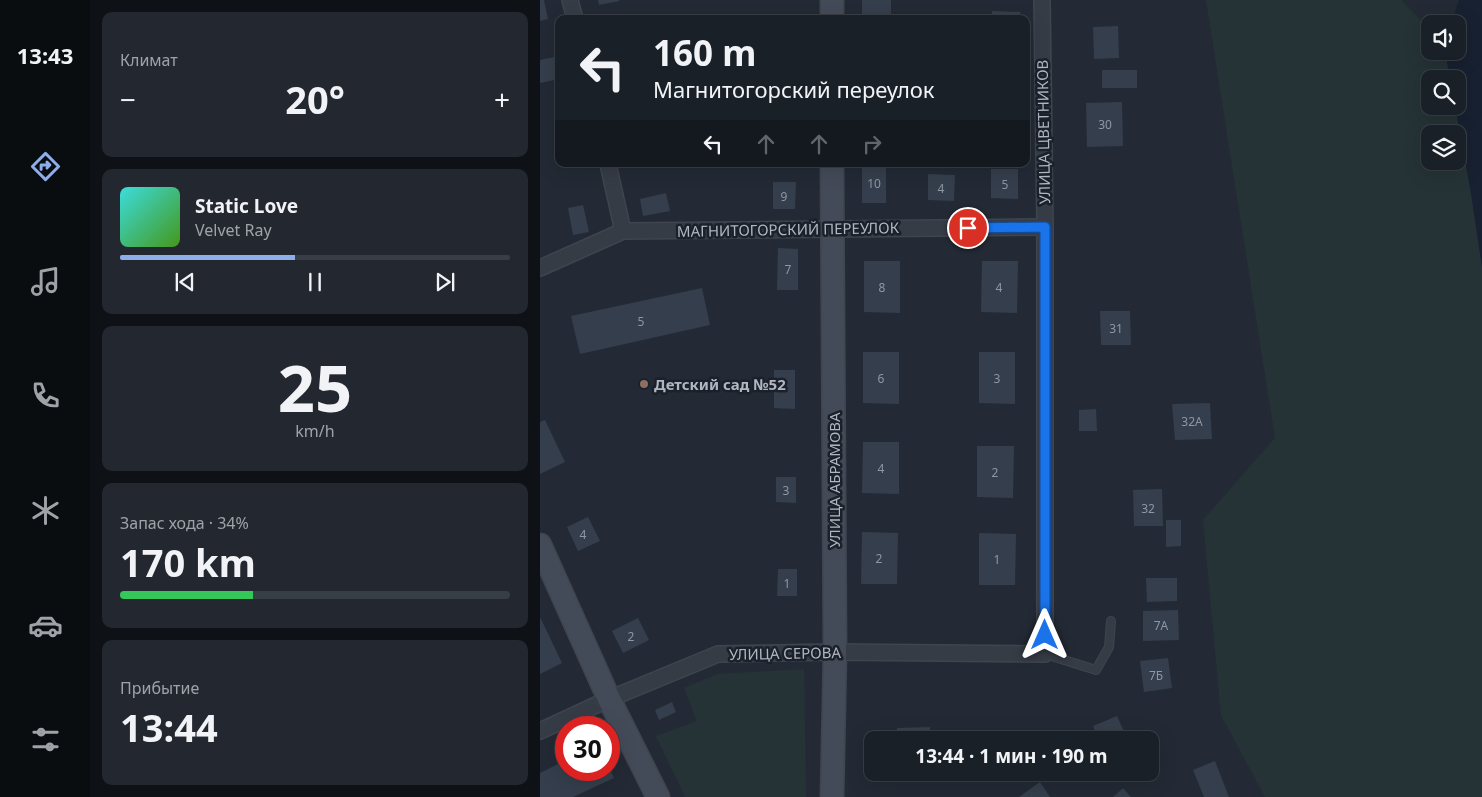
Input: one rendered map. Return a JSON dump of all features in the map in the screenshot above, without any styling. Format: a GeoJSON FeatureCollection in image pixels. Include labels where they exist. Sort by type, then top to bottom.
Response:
{"type":"FeatureCollection","features":[{"type":"Feature","properties":{"kind":"street"},"geometry":{"type":"LineString","coordinates":[[570,0],[574,15]]}},
{"type":"Feature","properties":{"kind":"street"},"geometry":{"type":"LineString","coordinates":[[832,0],[832,15]]}},
{"type":"Feature","properties":{"kind":"street","name":"УЛИЦА ЦВЕТНИКОВ"},"geometry":{"type":"LineString","coordinates":[[1042,0],[1045,227],[1045,654]]}},
{"type":"Feature","properties":{"kind":"street"},"geometry":{"type":"LineString","coordinates":[[609,167],[623,231]]}},
{"type":"Feature","properties":{"kind":"street","name":"УЛИЦА АБРАМОВА"},"geometry":{"type":"LineString","coordinates":[[832,167],[835,652],[832,797]]}},
{"type":"Feature","properties":{"kind":"street","name":"МАГНИТОГОРСКИЙ ПЕРЕУЛОК"},"geometry":{"type":"LineString","coordinates":[[540,268],[623,231],[1045,227]]}},
{"type":"Feature","properties":{"kind":"street"},"geometry":{"type":"LineString","coordinates":[[540,545],[609,699],[658,797]]}},
{"type":"Feature","properties":{"kind":"street","name":"УЛИЦА СЕРОВА"},"geometry":{"type":"LineString","coordinates":[[540,731],[609,699],[718,654],[835,652],[1045,654]]}},
{"type":"Feature","properties":{"kind":"lane"},"geometry":{"type":"LineString","coordinates":[[1045,654],[1096,670],[1109,646],[1111,621]]}},
{"type":"Feature","properties":{"kind":"shaded area"},"geometry":{"type":"Polygon","coordinates":[[[1206,0],[1401,0],[1421,21],[1421,60],[1447,60],[1448,70],[1421,70],[1421,115],[1457,115],[1458,125],[1421,125],[1421,170],[1466,170],[1466,166],[1482,267],[1482,797],[1265,797],[1221,715],[1203,520],[1275,438],[1206,0]]]}},
{"type":"Feature","properties":{"kind":"shaded area"},"geometry":{"type":"Polygon","coordinates":[[[804,669],[806,797],[685,797],[656,736],[697,721],[684,688],[718,674],[804,669]]]}},
{"type":"Feature","properties":{"kind":"water"},"geometry":{"type":"Polygon","coordinates":[[[1459,0],[1482,0],[1482,267],[1466,166],[1466,125],[1458,125],[1457,115],[1466,115],[1466,70],[1448,70],[1447,60],[1466,60],[1466,15],[1454,15],[1459,0]]]}},
{"type":"Feature","properties":{"kind":"building"},"geometry":{"type":"Polygon","coordinates":[[[540,0],[544,0],[548,19],[540,21],[540,0]]]}},
{"type":"Feature","properties":{"kind":"building"},"geometry":{"type":"Polygon","coordinates":[[[598,0],[619,0],[619,1],[599,5],[598,0]]]}},
{"type":"Feature","properties":{"kind":"building"},"geometry":{"type":"Polygon","coordinates":[[[862,0],[891,0],[891,15],[862,15],[862,0]]]}},
{"type":"Feature","properties":{"kind":"building"},"geometry":{"type":"Polygon","coordinates":[[[992,11],[1020,12],[1020,15],[992,15],[992,11]]]}},
{"type":"Feature","properties":{"kind":"building"},"geometry":{"type":"Polygon","coordinates":[[[1118,26],[1119,58],[1094,59],[1093,27],[1118,26]]]}},
{"type":"Feature","properties":{"kind":"building"},"geometry":{"type":"Polygon","coordinates":[[[555,57],[555,80],[540,83],[540,60],[555,57]]]}},
{"type":"Feature","properties":{"kind":"building"},"geometry":{"type":"Polygon","coordinates":[[[1102,70],[1137,70],[1137,88],[1102,88],[1102,70]]]}},
{"type":"Feature","properties":{"kind":"building"},"geometry":{"type":"Polygon","coordinates":[[[1122,102],[1123,146],[1087,147],[1086,103],[1122,102]]]}},
{"type":"Feature","properties":{"kind":"building"},"geometry":{"type":"Polygon","coordinates":[[[862,167],[886,167],[886,203],[862,203],[862,167]]]}},
{"type":"Feature","properties":{"kind":"building"},"geometry":{"type":"Polygon","coordinates":[[[991,169],[1018,169],[1018,199],[991,198],[991,169]]]}},
{"type":"Feature","properties":{"kind":"building"},"geometry":{"type":"Polygon","coordinates":[[[928,174],[955,175],[954,201],[928,200],[928,174]]]}},
{"type":"Feature","properties":{"kind":"building"},"geometry":{"type":"Polygon","coordinates":[[[773,182],[796,182],[795,209],[773,209],[773,182]]]}},
{"type":"Feature","properties":{"kind":"building"},"geometry":{"type":"Polygon","coordinates":[[[666,193],[670,211],[643,216],[640,199],[666,193]]]}},
{"type":"Feature","properties":{"kind":"building"},"geometry":{"type":"Polygon","coordinates":[[[583,205],[589,232],[573,235],[568,208],[583,205]]]}},
{"type":"Feature","properties":{"kind":"building"},"geometry":{"type":"Polygon","coordinates":[[[778,248],[798,249],[798,290],[777,290],[778,248]]]}},
{"type":"Feature","properties":{"kind":"building"},"geometry":{"type":"Polygon","coordinates":[[[864,261],[900,261],[900,313],[864,312],[864,261]]]}},
{"type":"Feature","properties":{"kind":"building"},"geometry":{"type":"Polygon","coordinates":[[[982,261],[1018,261],[1017,313],[981,312],[982,261]]]}},
{"type":"Feature","properties":{"kind":"building"},"geometry":{"type":"Polygon","coordinates":[[[702,288],[710,325],[580,354],[571,316],[702,288]]]}},
{"type":"Feature","properties":{"kind":"building"},"geometry":{"type":"Polygon","coordinates":[[[1100,311],[1130,311],[1131,345],[1101,345],[1100,311]]]}},
{"type":"Feature","properties":{"kind":"building"},"geometry":{"type":"Polygon","coordinates":[[[863,352],[899,352],[899,404],[863,403],[863,352]]]}},
{"type":"Feature","properties":{"kind":"building"},"geometry":{"type":"Polygon","coordinates":[[[979,352],[1015,352],[1015,404],[979,403],[979,352]]]}},
{"type":"Feature","properties":{"kind":"building"},"geometry":{"type":"Polygon","coordinates":[[[774,370],[795,370],[795,409],[774,408],[774,370]]]}},
{"type":"Feature","properties":{"kind":"building"},"geometry":{"type":"Polygon","coordinates":[[[1210,403],[1212,439],[1175,440],[1172,404],[1210,403]]]}},
{"type":"Feature","properties":{"kind":"building"},"geometry":{"type":"Polygon","coordinates":[[[1096,409],[1097,431],[1079,431],[1079,410],[1096,409]]]}},
{"type":"Feature","properties":{"kind":"building"},"geometry":{"type":"Polygon","coordinates":[[[545,420],[565,462],[540,474],[540,422],[545,420]]]}},
{"type":"Feature","properties":{"kind":"building"},"geometry":{"type":"Polygon","coordinates":[[[863,442],[899,442],[899,494],[862,493],[863,442]]]}},
{"type":"Feature","properties":{"kind":"building"},"geometry":{"type":"Polygon","coordinates":[[[977,446],[1014,446],[1013,498],[977,497],[977,446]]]}},
{"type":"Feature","properties":{"kind":"building"},"geometry":{"type":"Polygon","coordinates":[[[776,477],[796,477],[796,503],[776,502],[776,477]]]}},
{"type":"Feature","properties":{"kind":"building"},"geometry":{"type":"Polygon","coordinates":[[[1162,489],[1163,526],[1134,526],[1133,490],[1162,489]]]}},
{"type":"Feature","properties":{"kind":"building"},"geometry":{"type":"Polygon","coordinates":[[[588,517],[600,541],[578,551],[567,527],[588,517]]]}},
{"type":"Feature","properties":{"kind":"building"},"geometry":{"type":"Polygon","coordinates":[[[1166,520],[1181,520],[1181,546],[1166,547],[1166,520]]]}},
{"type":"Feature","properties":{"kind":"building"},"geometry":{"type":"Polygon","coordinates":[[[862,532],[898,533],[897,584],[861,584],[862,532]]]}},
{"type":"Feature","properties":{"kind":"building"},"geometry":{"type":"Polygon","coordinates":[[[979,533],[1016,534],[1015,585],[979,585],[979,533]]]}},
{"type":"Feature","properties":{"kind":"building"},"geometry":{"type":"Polygon","coordinates":[[[778,569],[797,569],[797,596],[777,596],[778,569]]]}},
{"type":"Feature","properties":{"kind":"building"},"geometry":{"type":"Polygon","coordinates":[[[1146,578],[1177,578],[1177,601],[1147,602],[1146,578]]]}},
{"type":"Feature","properties":{"kind":"building"},"geometry":{"type":"Polygon","coordinates":[[[1178,610],[1179,640],[1143,641],[1143,611],[1178,610]]]}},
{"type":"Feature","properties":{"kind":"building"},"geometry":{"type":"Polygon","coordinates":[[[540,617],[562,663],[540,674],[540,617]]]}},
{"type":"Feature","properties":{"kind":"building"},"geometry":{"type":"Polygon","coordinates":[[[638,618],[649,640],[623,653],[612,631],[638,618]]]}},
{"type":"Feature","properties":{"kind":"building"},"geometry":{"type":"Polygon","coordinates":[[[1168,658],[1172,688],[1144,692],[1140,661],[1168,658]]]}},
{"type":"Feature","properties":{"kind":"building"},"geometry":{"type":"Polygon","coordinates":[[[672,702],[676,712],[659,720],[655,710],[672,702]]]}},
{"type":"Feature","properties":{"kind":"building"},"geometry":{"type":"Polygon","coordinates":[[[1117,716],[1124,731],[1095,731],[1093,726],[1117,716]]]}},
{"type":"Feature","properties":{"kind":"building"},"geometry":{"type":"Polygon","coordinates":[[[930,727],[930,731],[897,731],[897,728],[930,727]]]}},
{"type":"Feature","properties":{"kind":"building"},"geometry":{"type":"Polygon","coordinates":[[[1215,761],[1229,797],[1204,797],[1193,770],[1215,761]]]}},
{"type":"Feature","properties":{"kind":"building"},"geometry":{"type":"Polygon","coordinates":[[[555,766],[555,781],[608,781],[573,797],[540,797],[540,773],[555,766]]]}},
{"type":"Feature","properties":{"kind":"building"},"geometry":{"type":"Polygon","coordinates":[[[1040,782],[1050,797],[1019,797],[1040,782]]]}},
{"type":"Feature","properties":{"kind":"building"},"geometry":{"type":"Polygon","coordinates":[[[1123,788],[1131,797],[1113,797],[1123,788]]]}},
{"type":"Feature","properties":{"kind":"place","name":"Детский сад №52"},"geometry":{"type":"Point","coordinates":[644,384]}},
{"type":"Feature","properties":{"kind":"route"},"geometry":{"type":"LineString","coordinates":[[968,228],[1045,227],[1045,635]]}}]}
